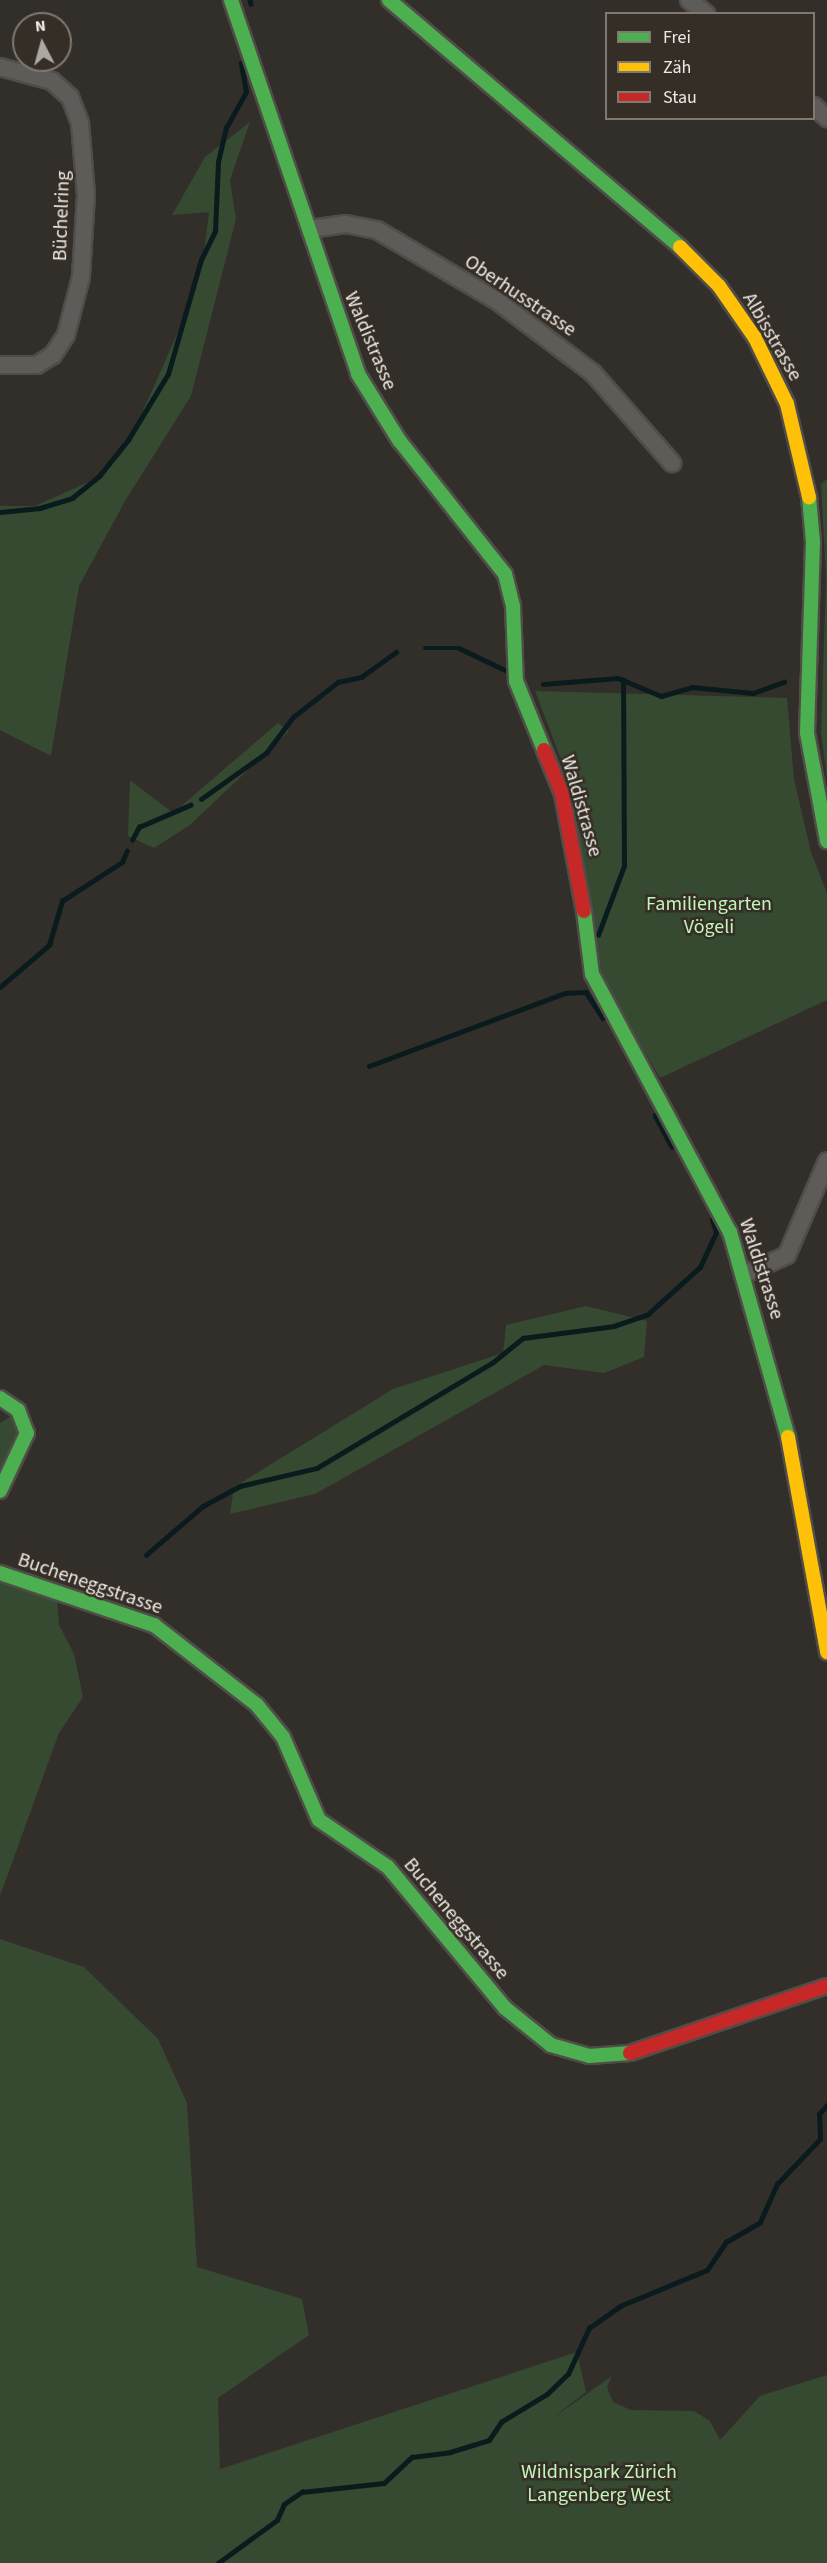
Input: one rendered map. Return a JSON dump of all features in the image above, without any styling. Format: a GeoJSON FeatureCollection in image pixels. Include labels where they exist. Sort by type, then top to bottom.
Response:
{"type":"FeatureCollection","features":[{"type":"Feature","properties":{"kind":"street","name":"Waldistrasse"},"geometry":{"type":"LineString","coordinates":[[231,0],[310,229],[342,333],[378,409],[505,574],[513,607],[516,681],[562,794],[581,883],[592,974],[698,1164],[730,1232],[782,1405],[827,1652]]}},
{"type":"Feature","properties":{"kind":"street","name":"Albisstrasse"},"geometry":{"type":"LineString","coordinates":[[389,0],[660,227],[719,286],[755,338],[787,404],[808,484],[813,542],[807,733],[827,841]]}},
{"type":"Feature","properties":{"kind":"street"},"geometry":{"type":"LineString","coordinates":[[689,0],[703,12]]}},
{"type":"Feature","properties":{"kind":"street","name":"Büchelring"},"geometry":{"type":"LineString","coordinates":[[0,67],[52,81],[70,97],[80,123],[86,195],[81,277],[66,335],[53,355],[37,365],[0,365]]}},
{"type":"Feature","properties":{"kind":"street"},"geometry":{"type":"LineString","coordinates":[[815,108],[827,118]]}},
{"type":"Feature","properties":{"kind":"street","name":"Oberhusstrasse"},"geometry":{"type":"LineString","coordinates":[[310,229],[346,224],[377,230],[496,300],[592,373],[672,463]]}},
{"type":"Feature","properties":{"kind":"street"},"geometry":{"type":"LineString","coordinates":[[743,1275],[787,1255],[827,1161]]}},
{"type":"Feature","properties":{"kind":"street"},"geometry":{"type":"LineString","coordinates":[[0,1398],[18,1410],[27,1433],[23,1450],[0,1491]]}},
{"type":"Feature","properties":{"kind":"street","name":"Bucheneggstrasse"},"geometry":{"type":"LineString","coordinates":[[0,1573],[154,1625],[257,1705],[283,1737],[319,1820],[397,1875],[506,2008],[551,2045],[589,2056],[637,2052],[763,2004],[827,1986]]}},
{"type":"Feature","properties":{"kind":"green space"},"geometry":{"type":"Polygon","coordinates":[[[250,122],[230,180],[236,219],[191,396],[125,501],[79,586],[51,756],[0,730],[0,506],[35,506],[95,479],[129,442],[191,303],[204,253],[209,212],[172,215],[205,157],[250,122]]]}},
{"type":"Feature","properties":{"kind":"green space"},"geometry":{"type":"Polygon","coordinates":[[[827,479],[827,779],[821,733],[826,579],[821,484],[827,479]]]}},
{"type":"Feature","properties":{"kind":"green space","name":"Familiengarten Vögeli"},"geometry":{"type":"Polygon","coordinates":[[[535,691],[787,698],[794,779],[811,852],[827,893],[827,1000],[660,1078],[596,968],[573,791],[535,691]]]}},
{"type":"Feature","properties":{"kind":"green space"},"geometry":{"type":"Polygon","coordinates":[[[278,723],[289,731],[190,825],[154,848],[128,836],[130,780],[173,813],[278,723]]]}},
{"type":"Feature","properties":{"kind":"green space"},"geometry":{"type":"Polygon","coordinates":[[[586,1306],[647,1321],[644,1357],[604,1373],[544,1365],[315,1494],[230,1514],[234,1487],[393,1389],[503,1353],[506,1325],[586,1306]]]}},
{"type":"Feature","properties":{"kind":"green space"},"geometry":{"type":"Polygon","coordinates":[[[11,1416],[16,1422],[17,1444],[0,1475],[0,1423],[11,1416]]]}},
{"type":"Feature","properties":{"kind":"green space"},"geometry":{"type":"Polygon","coordinates":[[[0,1581],[57,1599],[59,1625],[74,1654],[83,1697],[59,1733],[0,1896],[0,1581]]]}},
{"type":"Feature","properties":{"kind":"green space","name":"Wildnispark Zürich Langenberg West"},"geometry":{"type":"Polygon","coordinates":[[[0,1939],[84,1967],[158,2039],[187,2103],[197,2267],[302,2299],[309,2335],[218,2398],[220,2469],[577,2352],[586,2392],[550,2420],[612,2376],[607,2387],[613,2402],[631,2410],[694,2411],[710,2421],[720,2440],[760,2396],[827,2375],[827,2563],[0,2563],[0,1939]]]}},
{"type":"Feature","properties":{"kind":"waterway"},"geometry":{"type":"LineString","coordinates":[[250,0],[251,4]]}},
{"type":"Feature","properties":{"kind":"waterway"},"geometry":{"type":"LineString","coordinates":[[0,512],[40,508],[72,498],[100,475],[128,440],[168,374],[201,260],[215,231],[218,162],[226,128],[246,92],[241,63]]}},
{"type":"Feature","properties":{"kind":"waterway"},"geometry":{"type":"LineString","coordinates":[[425,648],[459,648],[507,671]]}},
{"type":"Feature","properties":{"kind":"waterway"},"geometry":{"type":"LineString","coordinates":[[201,799],[266,753],[293,717],[338,682],[361,677],[396,652]]}},
{"type":"Feature","properties":{"kind":"waterway"},"geometry":{"type":"LineString","coordinates":[[543,684],[618,678],[661,696],[692,687],[753,693],[784,682]]}},
{"type":"Feature","properties":{"kind":"waterway"},"geometry":{"type":"LineString","coordinates":[[598,935],[624,866],[623,680]]}},
{"type":"Feature","properties":{"kind":"waterway"},"geometry":{"type":"LineString","coordinates":[[132,840],[139,827],[190,805]]}},
{"type":"Feature","properties":{"kind":"waterway"},"geometry":{"type":"LineString","coordinates":[[0,987],[49,945],[62,901],[122,862],[127,851]]}},
{"type":"Feature","properties":{"kind":"waterway"},"geometry":{"type":"LineString","coordinates":[[369,1066],[565,993],[586,992],[603,1018]]}},
{"type":"Feature","properties":{"kind":"waterway"},"geometry":{"type":"LineString","coordinates":[[655,1115],[672,1147]]}},
{"type":"Feature","properties":{"kind":"waterway"},"geometry":{"type":"LineString","coordinates":[[146,1555],[203,1506],[240,1486],[317,1468],[492,1363],[523,1338],[614,1326],[648,1314],[700,1267],[716,1232],[712,1220]]}},
{"type":"Feature","properties":{"kind":"waterway"},"geometry":{"type":"LineString","coordinates":[[218,2563],[277,2520],[284,2504],[302,2492],[384,2483],[412,2457],[450,2452],[489,2440],[501,2422],[547,2394],[568,2374],[589,2328],[620,2306],[707,2270],[726,2242],[760,2222],[777,2184],[820,2139],[819,2114],[827,2105]]}},
{"type":"Feature","properties":{"kind":"traffic: fast"},"geometry":{"type":"LineString","coordinates":[[231,0],[358,374],[399,440],[505,574],[513,607],[516,681],[544,750]]}},
{"type":"Feature","properties":{"kind":"traffic: fast"},"geometry":{"type":"LineString","coordinates":[[389,0],[680,247]]}},
{"type":"Feature","properties":{"kind":"traffic: fast"},"geometry":{"type":"LineString","coordinates":[[809,497],[813,542],[807,733],[827,841]]}},
{"type":"Feature","properties":{"kind":"traffic: fast"},"geometry":{"type":"LineString","coordinates":[[584,911],[592,974],[730,1232],[788,1437]]}},
{"type":"Feature","properties":{"kind":"traffic: fast"},"geometry":{"type":"LineString","coordinates":[[0,1398],[18,1410],[27,1433],[0,1491]]}},
{"type":"Feature","properties":{"kind":"traffic: fast"},"geometry":{"type":"LineString","coordinates":[[0,1573],[154,1625],[257,1705],[283,1737],[319,1820],[388,1867],[505,2008],[551,2045],[589,2056],[630,2053]]}},
{"type":"Feature","properties":{"kind":"traffic: slow"},"geometry":{"type":"LineString","coordinates":[[680,247],[719,286],[755,338],[787,404],[809,497]]}},
{"type":"Feature","properties":{"kind":"traffic: slow"},"geometry":{"type":"LineString","coordinates":[[788,1437],[827,1652]]}},
{"type":"Feature","properties":{"kind":"traffic: jam"},"geometry":{"type":"LineString","coordinates":[[544,750],[562,794],[584,911]]}},
{"type":"Feature","properties":{"kind":"traffic: jam"},"geometry":{"type":"LineString","coordinates":[[630,2053],[827,1986]]}}]}
